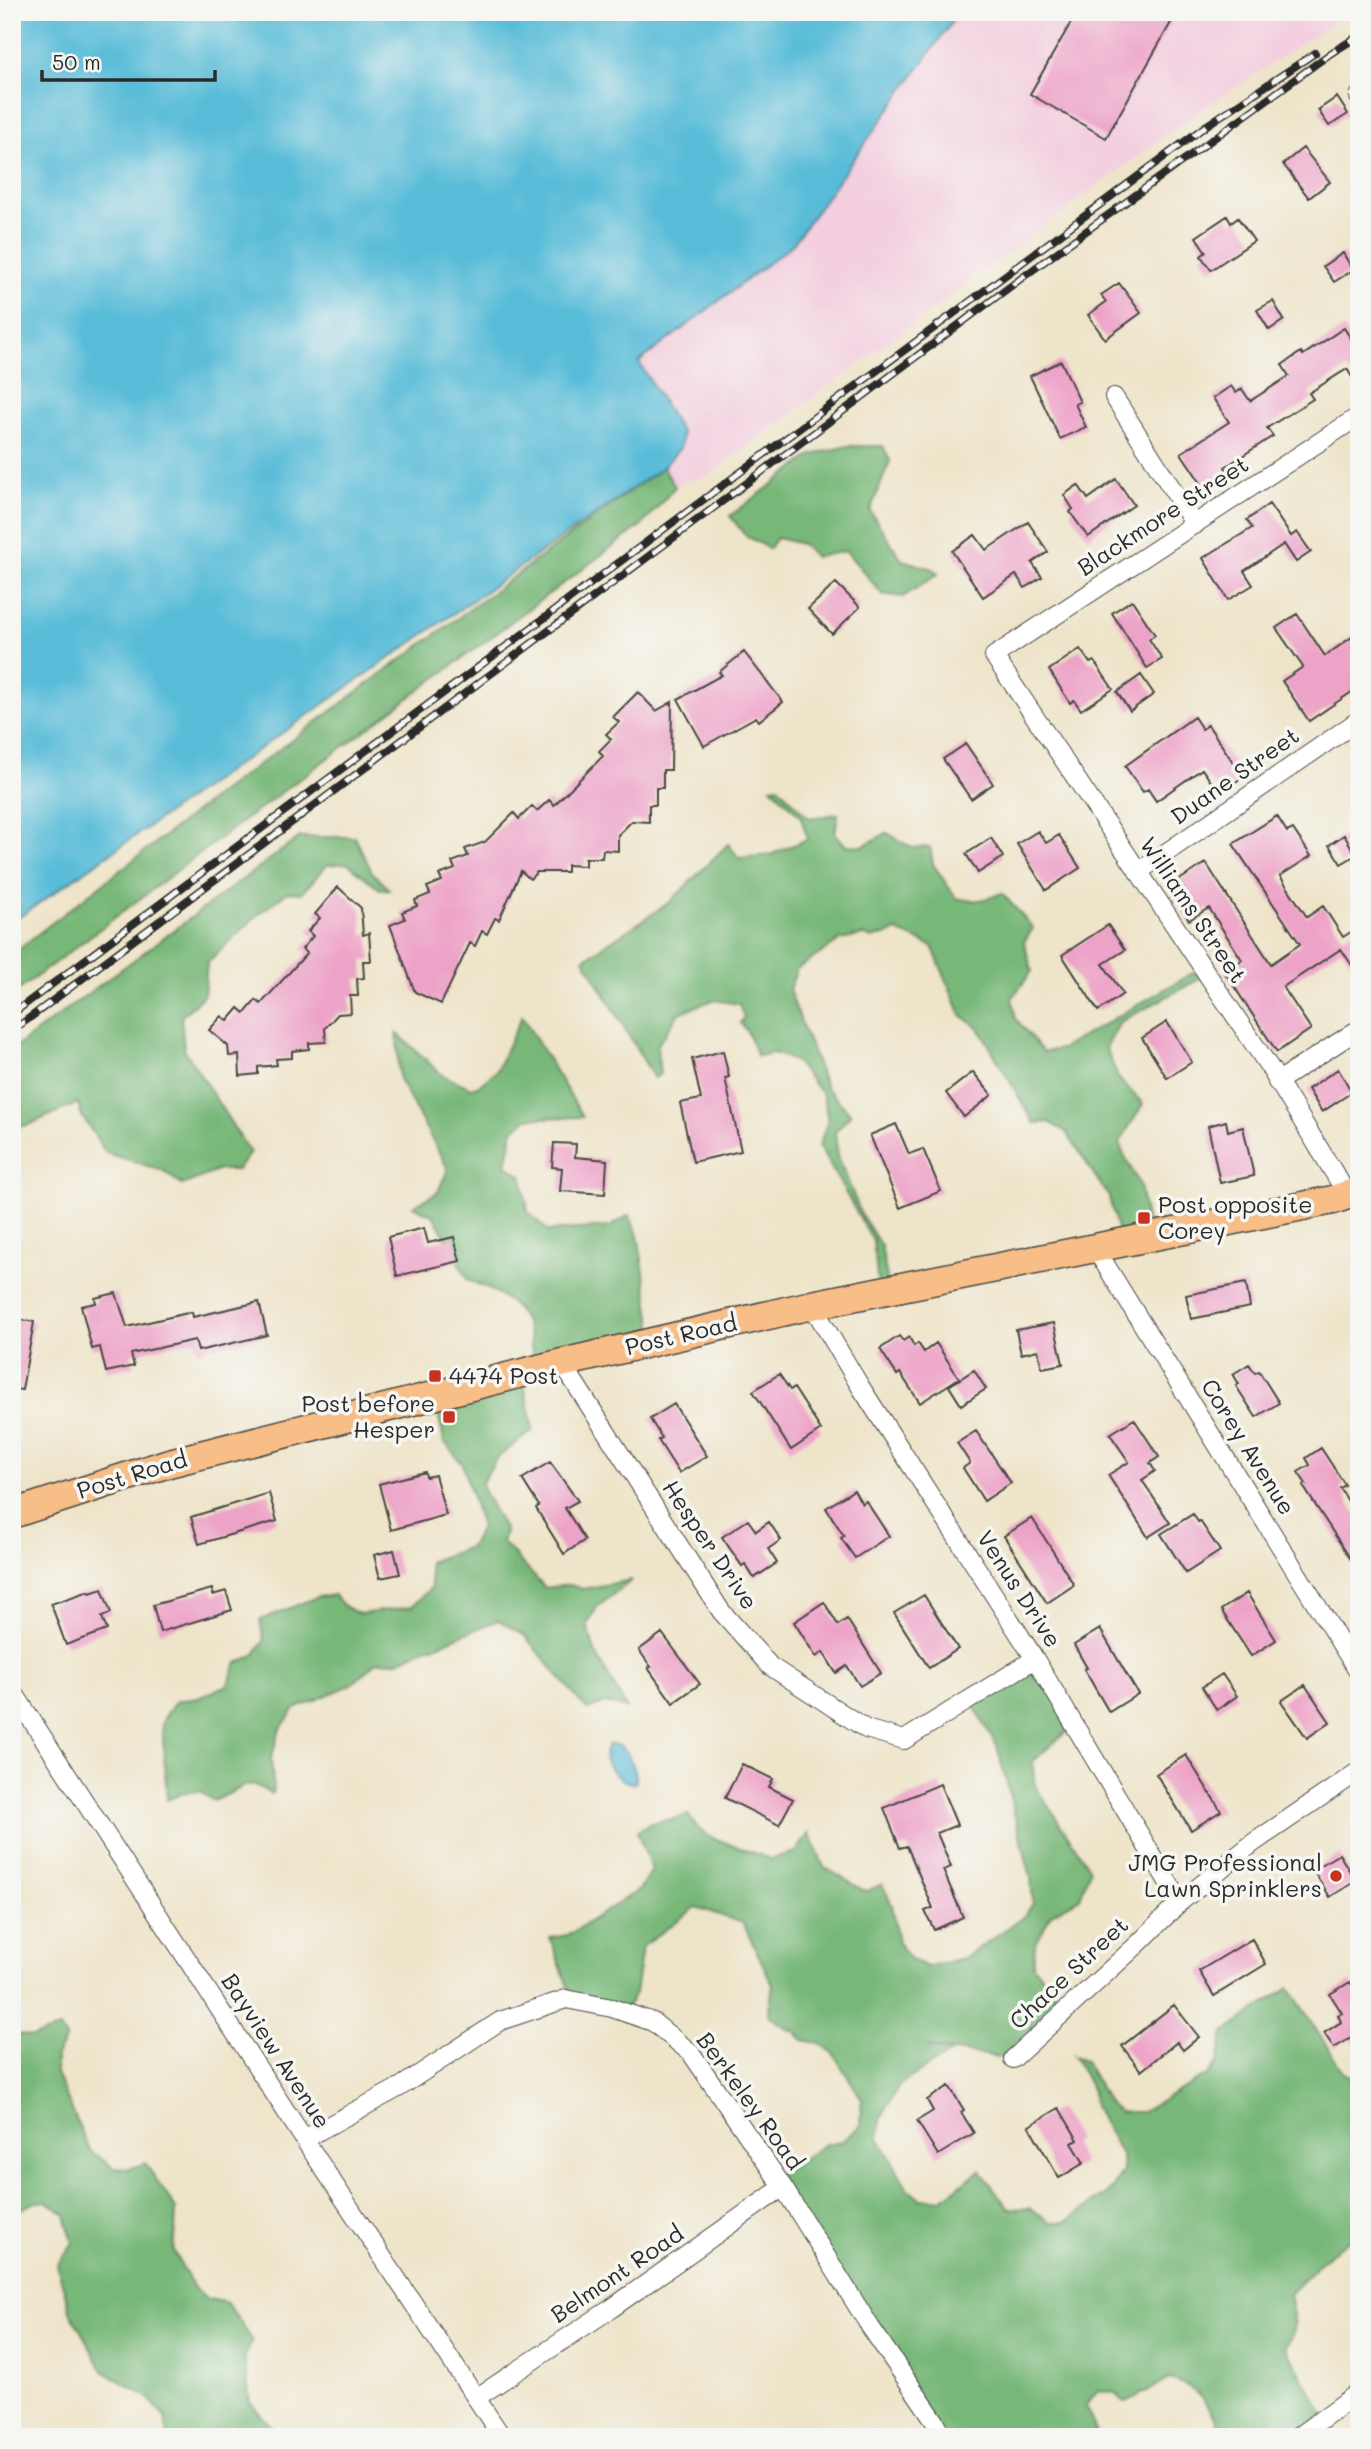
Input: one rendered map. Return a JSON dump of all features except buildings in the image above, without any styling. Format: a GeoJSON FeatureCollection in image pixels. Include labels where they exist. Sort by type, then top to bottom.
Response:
{"type":"FeatureCollection","features":[{"type":"Feature","properties":{"kind":"main road","name":"Post Road"},"geometry":{"type":"LineString","coordinates":[[12,1514],[169,1462],[562,1363],[812,1305],[1333,1200],[1353,1192]]}},
{"type":"Feature","properties":{"kind":"street"},"geometry":{"type":"LineString","coordinates":[[1114,397],[1195,525]]}},
{"type":"Feature","properties":{"kind":"street","name":"Blackmore Street"},"geometry":{"type":"LineString","coordinates":[[994,656],[1359,416]]}},
{"type":"Feature","properties":{"kind":"street","name":"Williams Street"},"geometry":{"type":"LineString","coordinates":[[994,656],[1353,1192]]}},
{"type":"Feature","properties":{"kind":"street","name":"Duane Street"},"geometry":{"type":"LineString","coordinates":[[1138,872],[1359,720]]}},
{"type":"Feature","properties":{"kind":"street"},"geometry":{"type":"LineString","coordinates":[[1277,1082],[1359,1029]]}},
{"type":"Feature","properties":{"kind":"street","name":"Corey Avenue"},"geometry":{"type":"LineString","coordinates":[[1095,1248],[1359,1673]]}},
{"type":"Feature","properties":{"kind":"street","name":"Venus Drive"},"geometry":{"type":"LineString","coordinates":[[812,1305],[860,1386],[1035,1659],[1180,1902]]}},
{"type":"Feature","properties":{"kind":"street","name":"Hesper Drive"},"geometry":{"type":"LineString","coordinates":[[562,1363],[721,1611],[770,1666],[866,1729],[904,1740],[1035,1659]]}},
{"type":"Feature","properties":{"kind":"street","name":"Bayview Avenue"},"geometry":{"type":"LineString","coordinates":[[12,1690],[304,2139],[502,2437]]}},
{"type":"Feature","properties":{"kind":"street","name":"Chace Street"},"geometry":{"type":"LineString","coordinates":[[1013,2059],[1180,1902],[1253,1843],[1359,1772]]}},
{"type":"Feature","properties":{"kind":"street","name":"Berkeley Road"},"geometry":{"type":"LineString","coordinates":[[304,2139],[400,2087],[500,2021],[566,2000],[612,2008],[653,2022],[691,2053],[937,2424],[941,2437]]}},
{"type":"Feature","properties":{"kind":"street","name":"Belmont Road"},"geometry":{"type":"LineString","coordinates":[[476,2398],[612,2308],[783,2188]]}},
{"type":"Feature","properties":{"kind":"street"},"geometry":{"type":"LineString","coordinates":[[1297,2437],[1359,2392]]}},
{"type":"Feature","properties":{"kind":"shaded area"},"geometry":{"type":"Polygon","coordinates":[[[959,12],[1349,12],[1189,118],[709,475],[675,486],[663,467],[680,448],[638,362],[792,245],[959,12]]]}},
{"type":"Feature","properties":{"kind":"green space"},"geometry":{"type":"Polygon","coordinates":[[[848,446],[883,446],[890,461],[870,511],[902,560],[933,569],[938,574],[903,597],[882,594],[846,551],[815,557],[802,544],[777,538],[769,549],[745,535],[730,516],[812,455],[848,446]]]}},
{"type":"Feature","properties":{"kind":"green space"},"geometry":{"type":"Polygon","coordinates":[[[663,467],[675,487],[643,524],[12,995],[12,954],[216,796],[663,467]]]}},
{"type":"Feature","properties":{"kind":"green space"},"geometry":{"type":"Polygon","coordinates":[[[778,786],[809,818],[838,814],[835,833],[845,845],[863,846],[887,833],[912,848],[930,847],[933,864],[956,898],[980,900],[1002,893],[1033,928],[1024,942],[1032,971],[1012,998],[1016,1019],[1043,1052],[1061,1049],[1200,969],[1203,977],[1120,1022],[1106,1048],[1118,1078],[1143,1104],[1120,1142],[1140,1185],[1149,1238],[1121,1244],[1109,1197],[1066,1132],[1049,1122],[1034,1123],[979,1028],[961,1015],[932,946],[897,931],[872,939],[864,935],[841,940],[797,969],[789,990],[826,1088],[851,1114],[835,1132],[838,1156],[861,1214],[881,1246],[889,1288],[878,1285],[873,1241],[819,1146],[828,1120],[823,1095],[795,1061],[774,1053],[757,1056],[747,1031],[740,1023],[744,1018],[739,1004],[713,1000],[679,1013],[657,1046],[660,1074],[654,1078],[584,959],[670,902],[728,844],[739,858],[770,855],[808,839],[800,815],[771,787],[778,786]]]}},
{"type":"Feature","properties":{"kind":"green space"},"geometry":{"type":"Polygon","coordinates":[[[300,837],[355,837],[372,872],[389,889],[381,890],[347,863],[327,865],[302,893],[288,892],[261,912],[207,963],[204,995],[181,1017],[184,1049],[250,1153],[237,1170],[219,1170],[182,1185],[164,1171],[106,1153],[82,1116],[78,1103],[26,1126],[12,1125],[12,1050],[300,837]]]}},
{"type":"Feature","properties":{"kind":"green space"},"geometry":{"type":"Polygon","coordinates":[[[522,1016],[583,1117],[528,1118],[513,1130],[506,1165],[522,1176],[528,1212],[548,1231],[610,1227],[629,1215],[638,1235],[654,1336],[534,1369],[529,1334],[522,1316],[502,1296],[468,1280],[434,1216],[413,1206],[438,1192],[448,1169],[399,1079],[397,1033],[442,1075],[471,1088],[480,1085],[496,1071],[522,1016]]]}},
{"type":"Feature","properties":{"kind":"green space"},"geometry":{"type":"Polygon","coordinates":[[[523,1379],[533,1430],[497,1458],[482,1482],[484,1492],[505,1531],[502,1542],[545,1588],[570,1585],[583,1589],[632,1580],[597,1607],[587,1625],[595,1652],[627,1709],[605,1703],[587,1710],[525,1636],[498,1620],[399,1661],[377,1662],[351,1685],[295,1709],[280,1729],[271,1759],[272,1794],[253,1784],[214,1801],[199,1791],[183,1793],[167,1800],[162,1721],[176,1701],[198,1698],[228,1685],[236,1664],[255,1654],[264,1641],[260,1620],[317,1597],[334,1595],[345,1607],[359,1614],[411,1607],[431,1588],[429,1562],[470,1547],[481,1528],[463,1465],[444,1441],[435,1398],[523,1379]]]}},
{"type":"Feature","properties":{"kind":"green space"},"geometry":{"type":"Polygon","coordinates":[[[1036,1664],[1074,1725],[1032,1762],[1036,1788],[1090,1869],[1080,1898],[1051,1914],[1035,1945],[1033,1966],[1067,2007],[1013,2059],[927,2047],[952,2052],[899,2085],[880,2120],[879,2138],[908,2189],[920,2199],[942,2199],[980,2170],[1009,2209],[1030,2208],[1051,2222],[1066,2222],[1112,2189],[1123,2171],[1122,2156],[1094,2106],[1093,2092],[1074,2056],[1085,2061],[1109,2104],[1119,2112],[1142,2112],[1208,2074],[1218,2062],[1224,2033],[1289,1987],[1343,2072],[1359,2082],[1359,2215],[1352,2223],[1352,2239],[1331,2252],[1289,2294],[1295,2325],[1286,2348],[1325,2417],[1298,2437],[1226,2437],[1204,2401],[1189,2387],[1169,2379],[1125,2403],[1116,2393],[1098,2390],[1085,2406],[1096,2430],[1087,2437],[938,2437],[773,2178],[825,2144],[842,2141],[860,2126],[862,2099],[833,2053],[820,2043],[803,2040],[793,2030],[768,2015],[773,1985],[743,1923],[696,1907],[642,1947],[635,1993],[622,2015],[573,2000],[550,1938],[568,1935],[639,1890],[652,1870],[637,1832],[656,1822],[688,1815],[699,1829],[710,1837],[770,1859],[796,1852],[809,1833],[824,1867],[863,1890],[868,1891],[882,1884],[892,1905],[898,1943],[911,1959],[926,1967],[964,1958],[1025,1916],[1033,1903],[1031,1878],[997,1746],[972,1703],[1036,1664]]]}},
{"type":"Feature","properties":{"kind":"green space"},"geometry":{"type":"Polygon","coordinates":[[[60,2028],[66,2038],[56,2056],[56,2074],[90,2151],[114,2168],[129,2169],[145,2163],[176,2209],[174,2252],[194,2288],[208,2299],[227,2303],[253,2341],[244,2357],[250,2403],[281,2437],[168,2437],[165,2417],[149,2398],[103,2371],[70,2311],[57,2265],[73,2243],[65,2215],[47,2201],[36,2202],[12,2213],[12,2033],[33,2037],[60,2028]]]}},
{"type":"Feature","properties":{"kind":"water"},"geometry":{"type":"Polygon","coordinates":[[[12,12],[959,12],[792,245],[639,362],[682,434],[680,448],[663,467],[12,922],[12,12]]]}},
{"type":"Feature","properties":{"kind":"water"},"geometry":{"type":"Polygon","coordinates":[[[608,1745],[620,1746],[626,1753],[634,1769],[635,1783],[624,1781],[611,1770],[604,1755],[608,1745]]]}},
{"type":"Feature","properties":{"kind":"railway"},"geometry":{"type":"LineString","coordinates":[[12,1031],[1027,274],[1331,53],[1359,36]]}},
{"type":"Feature","properties":{"kind":"railway"},"geometry":{"type":"LineString","coordinates":[[12,1014],[1207,125],[1315,53]]}},
{"type":"Feature","properties":{"kind":"place","name":"Post opposite Corey"},"geometry":{"type":"Point","coordinates":[1144,1218]}},
{"type":"Feature","properties":{"kind":"place","name":"4474 Post"},"geometry":{"type":"Point","coordinates":[435,1376]}},
{"type":"Feature","properties":{"kind":"place","name":"Post before Hesper"},"geometry":{"type":"Point","coordinates":[449,1417]}},
{"type":"Feature","properties":{"kind":"place","name":"JMG Professional Lawn Sprinklers"},"geometry":{"type":"Point","coordinates":[1336,1876]}}]}
